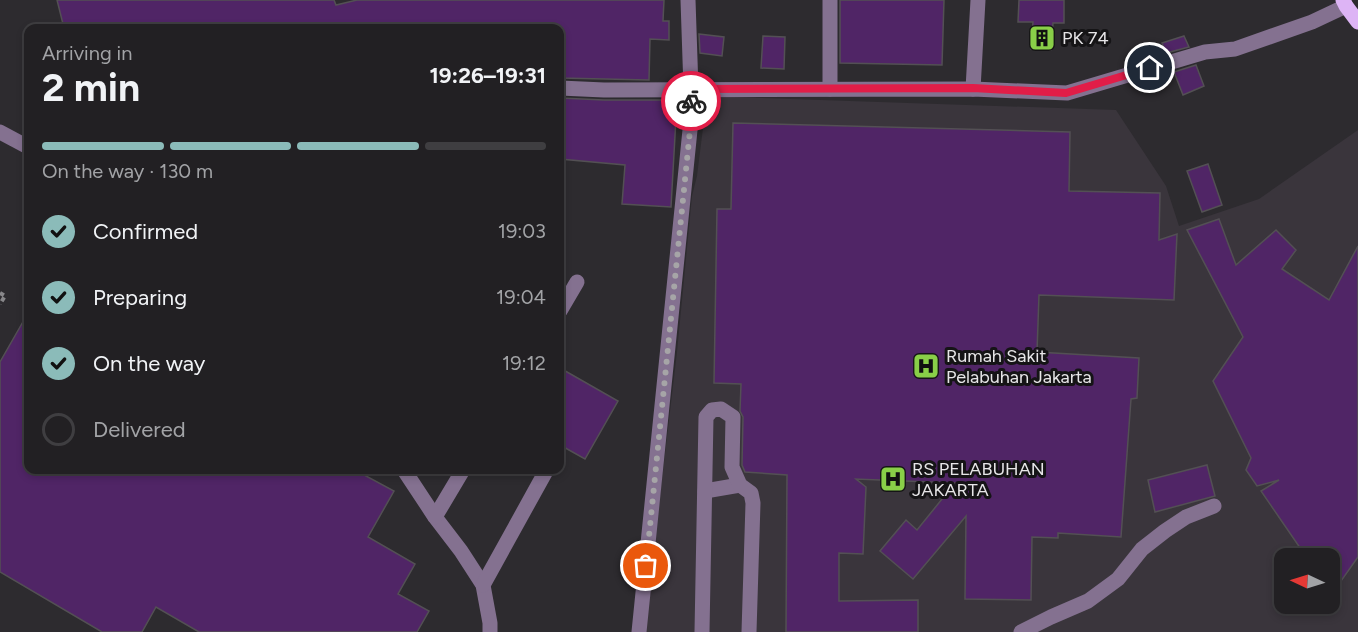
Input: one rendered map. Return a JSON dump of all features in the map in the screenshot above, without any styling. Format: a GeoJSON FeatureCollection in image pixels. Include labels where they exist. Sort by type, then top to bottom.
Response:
{"type":"FeatureCollection","features":[{"type":"Feature","properties":{"kind":"main road"},"geometry":{"type":"LineString","coordinates":[[1345,3],[1358,22]]}},
{"type":"Feature","properties":{"kind":"street"},"geometry":{"type":"LineString","coordinates":[[639,632],[690,130],[688,0]]}},
{"type":"Feature","properties":{"kind":"street"},"geometry":{"type":"LineString","coordinates":[[830,0],[830,89]]}},
{"type":"Feature","properties":{"kind":"street"},"geometry":{"type":"LineString","coordinates":[[973,88],[978,0]]}},
{"type":"Feature","properties":{"kind":"street"},"geometry":{"type":"LineString","coordinates":[[564,88],[604,90],[973,88],[1066,93],[1205,52],[1235,48],[1312,22],[1345,3]]}},
{"type":"Feature","properties":{"kind":"street"},"geometry":{"type":"LineString","coordinates":[[0,132],[24,145]]}},
{"type":"Feature","properties":{"kind":"street"},"geometry":{"type":"LineString","coordinates":[[564,304],[577,282]]}},
{"type":"Feature","properties":{"kind":"street"},"geometry":{"type":"LineString","coordinates":[[702,632],[706,417],[712,410],[721,409],[733,417],[732,467],[740,485],[751,493],[753,503],[749,632]]}},
{"type":"Feature","properties":{"kind":"street"},"geometry":{"type":"LineString","coordinates":[[407,474],[483,585],[490,632]]}},
{"type":"Feature","properties":{"kind":"street"},"geometry":{"type":"LineString","coordinates":[[435,517],[456,474]]}},
{"type":"Feature","properties":{"kind":"street"},"geometry":{"type":"LineString","coordinates":[[483,585],[544,474]]}},
{"type":"Feature","properties":{"kind":"street"},"geometry":{"type":"LineString","coordinates":[[705,491],[740,485]]}},
{"type":"Feature","properties":{"kind":"street"},"geometry":{"type":"LineString","coordinates":[[1021,632],[1088,601],[1118,579],[1142,549],[1165,531],[1186,517],[1214,506]]}},
{"type":"Feature","properties":{"kind":"path"},"geometry":{"type":"LineString","coordinates":[[0,293],[5,296],[0,304]]}},
{"type":"Feature","properties":{"kind":"shaded area","name":"Rumah Sakit Pelabuhan Jakarta"},"geometry":{"type":"Polygon","coordinates":[[[707,96],[1116,110],[1166,186],[1179,226],[1259,199],[1358,130],[1358,632],[644,632],[677,352],[692,196],[697,176],[707,96]]]}},
{"type":"Feature","properties":{"kind":"building"},"geometry":{"type":"Polygon","coordinates":[[[57,0],[334,0],[336,5],[357,0],[664,0],[663,21],[669,21],[669,40],[650,39],[649,80],[564,78],[564,24],[63,24],[57,0]]]}},
{"type":"Feature","properties":{"kind":"building"},"geometry":{"type":"Polygon","coordinates":[[[840,0],[944,0],[942,65],[840,63],[840,0]]]}},
{"type":"Feature","properties":{"kind":"building"},"geometry":{"type":"Polygon","coordinates":[[[1019,0],[1064,0],[1064,23],[1053,23],[1051,50],[1031,49],[1033,22],[1018,22],[1019,0]]]}},
{"type":"Feature","properties":{"kind":"building"},"geometry":{"type":"Polygon","coordinates":[[[699,34],[724,37],[722,56],[700,53],[699,34]]]}},
{"type":"Feature","properties":{"kind":"building"},"geometry":{"type":"Polygon","coordinates":[[[763,36],[785,37],[784,69],[761,68],[763,36]]]}},
{"type":"Feature","properties":{"kind":"building"},"geometry":{"type":"Polygon","coordinates":[[[1184,36],[1189,47],[1166,53],[1162,43],[1184,36]]]}},
{"type":"Feature","properties":{"kind":"building"},"geometry":{"type":"Polygon","coordinates":[[[1196,65],[1204,86],[1183,95],[1174,72],[1196,65]]]}},
{"type":"Feature","properties":{"kind":"building"},"geometry":{"type":"Polygon","coordinates":[[[564,98],[677,100],[671,207],[622,204],[625,165],[564,159],[564,98]]]}},
{"type":"Feature","properties":{"kind":"building","name":"Rumah Sakit Pelabuhan Jakarta"},"geometry":{"type":"Polygon","coordinates":[[[733,123],[1070,132],[1069,191],[1160,193],[1159,240],[1177,234],[1174,300],[1039,295],[1037,352],[1139,358],[1137,398],[1131,399],[1121,537],[1058,533],[1058,538],[1032,537],[1031,600],[965,599],[966,516],[913,579],[880,551],[906,520],[917,530],[955,483],[856,479],[866,487],[863,554],[839,553],[839,601],[918,600],[918,632],[786,632],[787,475],[745,472],[742,465],[741,384],[714,383],[717,209],[731,209],[733,123]]]}},
{"type":"Feature","properties":{"kind":"building"},"geometry":{"type":"Polygon","coordinates":[[[1208,164],[1222,205],[1202,212],[1187,171],[1208,164]]]}},
{"type":"Feature","properties":{"kind":"building"},"geometry":{"type":"Polygon","coordinates":[[[1219,219],[1236,265],[1276,230],[1296,250],[1282,269],[1329,300],[1358,246],[1358,557],[1340,582],[1340,548],[1300,548],[1261,491],[1279,480],[1257,486],[1246,470],[1251,458],[1213,381],[1243,337],[1187,230],[1219,219]]]}},
{"type":"Feature","properties":{"kind":"building"},"geometry":{"type":"Polygon","coordinates":[[[24,320],[24,474],[362,474],[394,491],[368,537],[415,564],[398,594],[429,611],[417,632],[199,632],[156,607],[142,632],[102,632],[0,572],[0,362],[24,320]]]}},
{"type":"Feature","properties":{"kind":"building"},"geometry":{"type":"Polygon","coordinates":[[[564,370],[618,401],[585,459],[564,447],[564,370]]]}},
{"type":"Feature","properties":{"kind":"building"},"geometry":{"type":"Polygon","coordinates":[[[1207,465],[1215,496],[1155,512],[1148,480],[1207,465]]]}},
{"type":"Feature","properties":{"kind":"way so far"},"geometry":{"type":"LineString","coordinates":[[646,566],[691,101]]}},
{"type":"Feature","properties":{"kind":"place","name":"PK 74"},"geometry":{"type":"Point","coordinates":[1042,38]}},
{"type":"Feature","properties":{"kind":"place","name":"Rumah Sakit Pelabuhan Jakarta"},"geometry":{"type":"Point","coordinates":[926,366]}},
{"type":"Feature","properties":{"kind":"place","name":"RS PELABUHAN JAKARTA"},"geometry":{"type":"Point","coordinates":[893,479]}},
{"type":"Feature","properties":{"kind":"route"},"geometry":{"type":"LineString","coordinates":[[691,101],[691,89],[973,88],[1066,93],[1150,68]]}}]}
